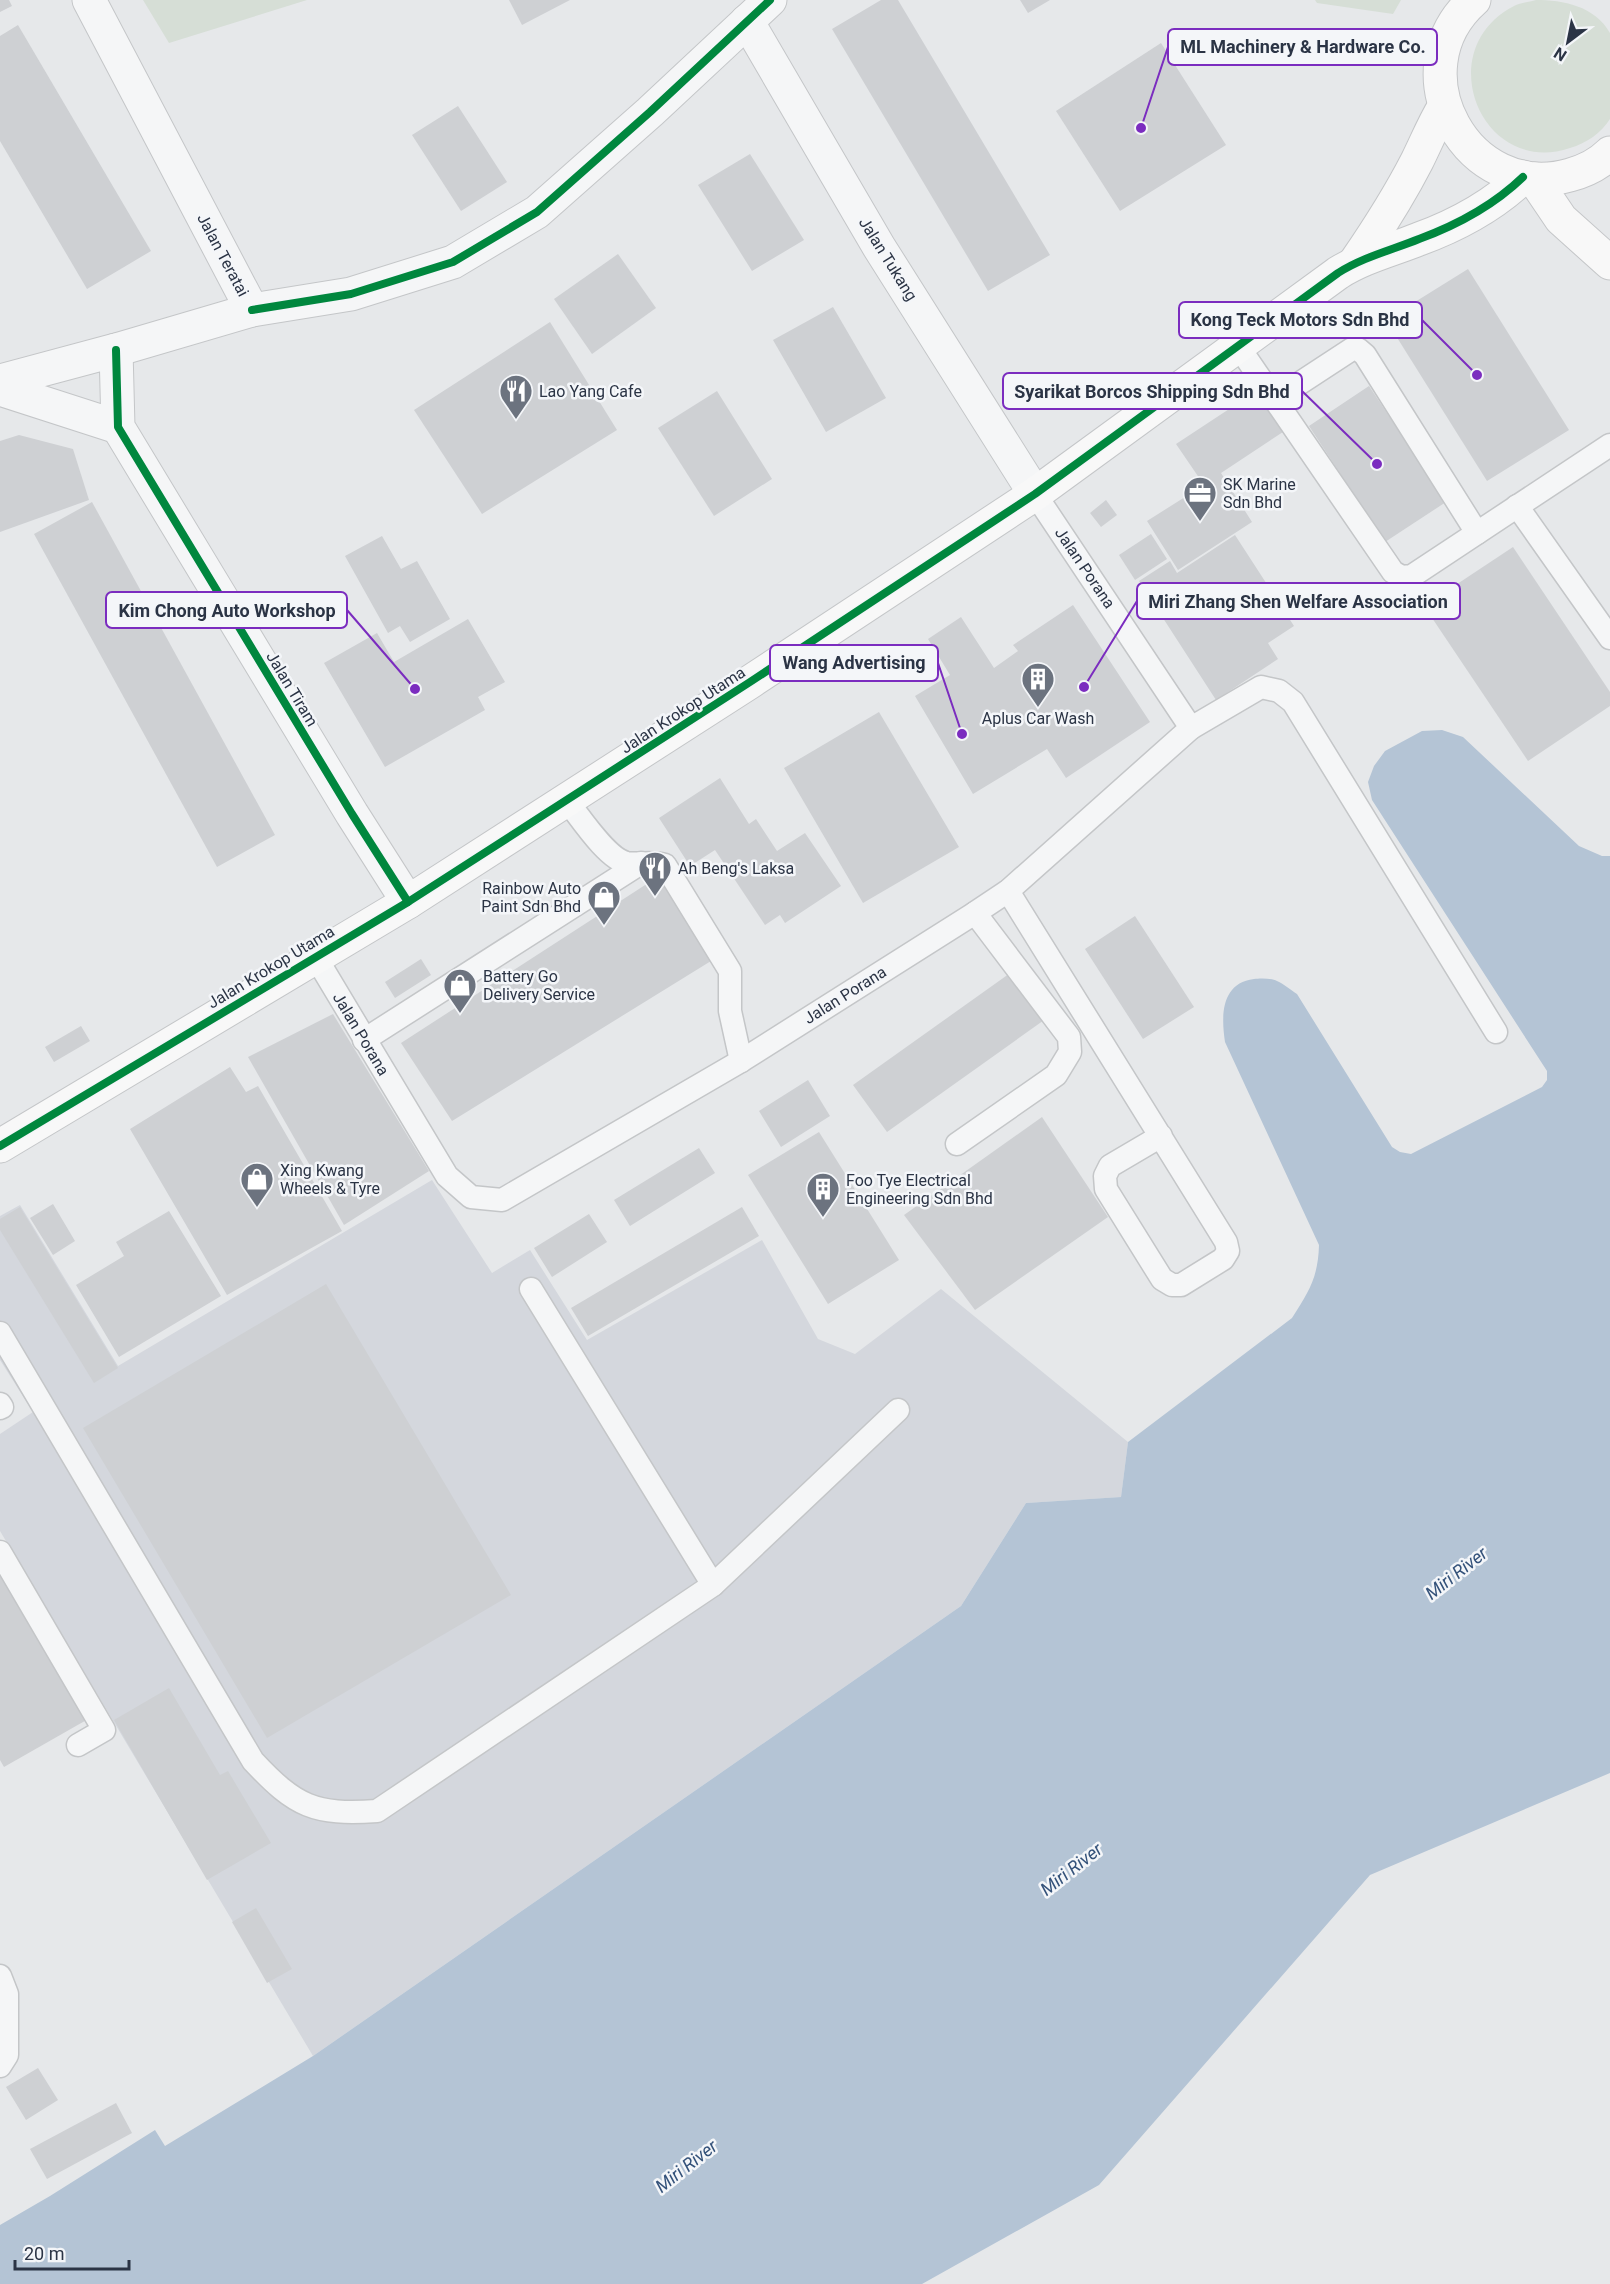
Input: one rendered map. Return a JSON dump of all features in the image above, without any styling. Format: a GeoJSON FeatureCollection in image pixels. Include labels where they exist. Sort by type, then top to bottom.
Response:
{"type":"FeatureCollection","features":[{"type":"Feature","properties":{"kind":"street","name":"Jalan Teratai"},"geometry":{"type":"LineString","coordinates":[[0,381],[252,310],[89,0]]}},
{"type":"Feature","properties":{"kind":"street"},"geometry":{"type":"LineString","coordinates":[[1464,6],[1446,41],[1440,63],[1440,85],[1444,107],[1457,132],[1474,153],[1497,168],[1528,178],[1559,178],[1582,171],[1604,159],[1610,153]]}},
{"type":"Feature","properties":{"kind":"street"},"geometry":{"type":"LineString","coordinates":[[252,310],[351,294],[453,262],[537,212],[650,112],[759,10]]}},
{"type":"Feature","properties":{"kind":"street","name":"Jalan Tukang"},"geometry":{"type":"LineString","coordinates":[[759,10],[879,247],[1035,494]]}},
{"type":"Feature","properties":{"kind":"street"},"geometry":{"type":"LineString","coordinates":[[1356,261],[1386,217],[1444,107]]}},
{"type":"Feature","properties":{"kind":"street"},"geometry":{"type":"LineString","coordinates":[[1356,261],[1422,238],[1476,212],[1528,178]]}},
{"type":"Feature","properties":{"kind":"street"},"geometry":{"type":"LineString","coordinates":[[1528,178],[1561,219],[1610,263]]}},
{"type":"Feature","properties":{"kind":"street","name":"Jalan Krokop Utama"},"geometry":{"type":"LineString","coordinates":[[0,1146],[408,902],[567,801],[1035,494],[1356,261]]}},
{"type":"Feature","properties":{"kind":"street"},"geometry":{"type":"LineString","coordinates":[[0,390],[118,427],[116,350]]}},
{"type":"Feature","properties":{"kind":"street","name":"Jalan Tiram"},"geometry":{"type":"LineString","coordinates":[[118,427],[408,902]]}},
{"type":"Feature","properties":{"kind":"lane"},"geometry":{"type":"LineString","coordinates":[[1238,346],[1393,572],[1402,577],[1412,576],[1610,445]]}},
{"type":"Feature","properties":{"kind":"lane"},"geometry":{"type":"LineString","coordinates":[[1274,400],[1352,349],[1358,349],[1365,354],[1477,533]]}},
{"type":"Feature","properties":{"kind":"lane","name":"Jalan Porana"},"geometry":{"type":"LineString","coordinates":[[315,956],[447,1176],[471,1197],[502,1200],[741,1061],[975,913],[1008,891],[1191,728],[1035,494]]}},
{"type":"Feature","properties":{"kind":"lane"},"geometry":{"type":"LineString","coordinates":[[1518,506],[1610,638]]}},
{"type":"Feature","properties":{"kind":"lane"},"geometry":{"type":"LineString","coordinates":[[1191,728],[1262,687],[1279,691],[1293,702],[1496,1032]]}},
{"type":"Feature","properties":{"kind":"lane"},"geometry":{"type":"LineString","coordinates":[[567,801],[614,858],[626,863],[654,862],[665,865],[730,971],[730,1011],[741,1061]]}},
{"type":"Feature","properties":{"kind":"lane"},"geometry":{"type":"LineString","coordinates":[[364,1040],[642,863]]}},
{"type":"Feature","properties":{"kind":"lane"},"geometry":{"type":"LineString","coordinates":[[1008,891],[1161,1136],[1226,1242],[1228,1251],[1223,1259],[1181,1285],[1173,1285],[1162,1279],[1106,1189],[1105,1176],[1110,1166],[1161,1136]]}},
{"type":"Feature","properties":{"kind":"lane"},"geometry":{"type":"LineString","coordinates":[[957,1143],[1056,1075],[1070,1052],[1069,1037],[975,913]]}},
{"type":"Feature","properties":{"kind":"lane"},"geometry":{"type":"LineString","coordinates":[[531,1289],[713,1586]]}},
{"type":"Feature","properties":{"kind":"lane"},"geometry":{"type":"LineString","coordinates":[[0,1333],[253,1761],[277,1787],[310,1808],[346,1813],[377,1811],[713,1586],[898,1410]]}},
{"type":"Feature","properties":{"kind":"lane"},"geometry":{"type":"LineString","coordinates":[[0,1552],[104,1730],[78,1745]]}},
{"type":"Feature","properties":{"kind":"lane"},"geometry":{"type":"LineString","coordinates":[[0,1976],[7,1994],[8,2055],[0,2066]]}},
{"type":"Feature","properties":{"kind":"shaded area"},"geometry":{"type":"Polygon","coordinates":[[[143,0],[307,0],[169,43],[143,0]]]}},
{"type":"Feature","properties":{"kind":"shaded area"},"geometry":{"type":"Polygon","coordinates":[[[1315,0],[1401,0],[1393,14],[1317,3],[1315,0]]]}},
{"type":"Feature","properties":{"kind":"shaded area"},"geometry":{"type":"Polygon","coordinates":[[[1536,0],[1557,1],[1578,6],[1596,16],[1610,33],[1610,119],[1598,133],[1582,143],[1570,148],[1539,152],[1512,145],[1491,128],[1477,105],[1471,78],[1475,51],[1488,26],[1514,6],[1536,0]]]}},
{"type":"Feature","properties":{"kind":"shaded area"},"geometry":{"type":"Polygon","coordinates":[[[432,1180],[492,1273],[530,1250],[587,1340],[762,1240],[818,1339],[855,1354],[941,1289],[1128,1442],[1121,1497],[1026,1503],[961,1606],[313,2056],[0,1531],[0,1434],[33,1412],[0,1360],[0,1216],[20,1205],[118,1366],[432,1180]]]}},
{"type":"Feature","properties":{"kind":"water","name":"Miri River"},"geometry":{"type":"Polygon","coordinates":[[[1442,730],[1463,737],[1579,846],[1602,856],[1610,856],[1610,1773],[1370,1875],[1099,2185],[922,2284],[0,2284],[0,2225],[155,2130],[165,2146],[313,2056],[961,1606],[1026,1503],[1121,1497],[1128,1442],[1292,1318],[1312,1284],[1317,1267],[1319,1245],[1225,1042],[1224,1012],[1229,994],[1235,987],[1243,982],[1262,978],[1280,982],[1297,994],[1392,1147],[1400,1152],[1411,1154],[1542,1087],[1547,1080],[1547,1071],[1372,800],[1368,782],[1374,766],[1385,751],[1422,731],[1442,730]]]}},
{"type":"Feature","properties":{"kind":"building"},"geometry":{"type":"Polygon","coordinates":[[[0,0],[9,0],[12,6],[0,12],[0,0]]]}},
{"type":"Feature","properties":{"kind":"building"},"geometry":{"type":"Polygon","coordinates":[[[509,0],[570,0],[522,25],[509,0]]]}},
{"type":"Feature","properties":{"kind":"building"},"geometry":{"type":"Polygon","coordinates":[[[881,0],[898,0],[1050,255],[988,291],[832,29],[881,0]]]}},
{"type":"Feature","properties":{"kind":"building"},"geometry":{"type":"Polygon","coordinates":[[[1020,0],[1050,0],[1028,13],[1020,0]]]}},
{"type":"Feature","properties":{"kind":"building"},"geometry":{"type":"Polygon","coordinates":[[[18,25],[151,251],[87,289],[0,141],[0,36],[18,25]]]}},
{"type":"Feature","properties":{"kind":"building"},"geometry":{"type":"Polygon","coordinates":[[[1161,43],[1226,145],[1120,211],[1056,111],[1161,43]]]}},
{"type":"Feature","properties":{"kind":"building"},"geometry":{"type":"Polygon","coordinates":[[[458,106],[507,182],[461,211],[412,135],[458,106]]]}},
{"type":"Feature","properties":{"kind":"building"},"geometry":{"type":"Polygon","coordinates":[[[750,154],[804,240],[752,271],[698,185],[750,154]]]}},
{"type":"Feature","properties":{"kind":"building"},"geometry":{"type":"Polygon","coordinates":[[[618,254],[656,308],[592,354],[554,299],[618,254]]]}},
{"type":"Feature","properties":{"kind":"building"},"geometry":{"type":"Polygon","coordinates":[[[1468,269],[1569,430],[1487,481],[1386,320],[1468,269]]]}},
{"type":"Feature","properties":{"kind":"building"},"geometry":{"type":"Polygon","coordinates":[[[833,307],[886,398],[826,432],[773,340],[833,307]]]}},
{"type":"Feature","properties":{"kind":"building","name":"Lao Yang Cafe"},"geometry":{"type":"Polygon","coordinates":[[[550,322],[617,430],[482,514],[414,410],[550,322]]]}},
{"type":"Feature","properties":{"kind":"building"},"geometry":{"type":"Polygon","coordinates":[[[1369,386],[1446,502],[1385,542],[1309,426],[1369,386]]]}},
{"type":"Feature","properties":{"kind":"building"},"geometry":{"type":"Polygon","coordinates":[[[1258,390],[1286,430],[1221,473],[1252,522],[1178,570],[1147,521],[1204,485],[1176,444],[1258,390]]]}},
{"type":"Feature","properties":{"kind":"building"},"geometry":{"type":"Polygon","coordinates":[[[717,391],[772,479],[714,516],[658,428],[717,391]]]}},
{"type":"Feature","properties":{"kind":"building"},"geometry":{"type":"Polygon","coordinates":[[[19,435],[73,449],[89,500],[0,532],[0,441],[19,435]]]}},
{"type":"Feature","properties":{"kind":"building"},"geometry":{"type":"Polygon","coordinates":[[[1106,500],[1117,515],[1101,527],[1090,513],[1106,500]]]}},
{"type":"Feature","properties":{"kind":"building"},"geometry":{"type":"Polygon","coordinates":[[[92,502],[275,835],[217,867],[34,534],[92,502]]]}},
{"type":"Feature","properties":{"kind":"building"},"geometry":{"type":"Polygon","coordinates":[[[1151,534],[1167,559],[1135,580],[1119,555],[1151,534]]]}},
{"type":"Feature","properties":{"kind":"building"},"geometry":{"type":"Polygon","coordinates":[[[1235,535],[1294,626],[1268,643],[1278,659],[1216,700],[1139,581],[1170,561],[1177,573],[1235,535]]]}},
{"type":"Feature","properties":{"kind":"building"},"geometry":{"type":"Polygon","coordinates":[[[382,536],[401,569],[417,561],[450,619],[410,642],[400,626],[388,633],[345,556],[382,536]]]}},
{"type":"Feature","properties":{"kind":"building"},"geometry":{"type":"Polygon","coordinates":[[[1513,547],[1610,692],[1610,706],[1528,761],[1424,606],[1513,547]]]}},
{"type":"Feature","properties":{"kind":"building"},"geometry":{"type":"Polygon","coordinates":[[[1073,605],[1150,722],[1066,778],[1047,749],[973,794],[915,696],[950,675],[928,639],[961,617],[994,668],[1018,651],[1013,645],[1073,605]]]}},
{"type":"Feature","properties":{"kind":"building"},"geometry":{"type":"Polygon","coordinates":[[[468,619],[505,682],[478,697],[485,710],[385,767],[324,663],[377,633],[394,662],[468,619]]]}},
{"type":"Feature","properties":{"kind":"building"},"geometry":{"type":"Polygon","coordinates":[[[879,712],[959,847],[863,903],[784,768],[879,712]]]}},
{"type":"Feature","properties":{"kind":"building"},"geometry":{"type":"Polygon","coordinates":[[[720,778],[749,824],[756,819],[777,851],[805,833],[841,886],[785,923],[780,915],[765,925],[715,850],[690,866],[659,818],[720,778]]]}},
{"type":"Feature","properties":{"kind":"building"},"geometry":{"type":"Polygon","coordinates":[[[659,876],[711,961],[452,1121],[401,1043],[659,876]]]}},
{"type":"Feature","properties":{"kind":"building"},"geometry":{"type":"Polygon","coordinates":[[[1135,916],[1194,1007],[1143,1039],[1085,949],[1135,916]]]}},
{"type":"Feature","properties":{"kind":"building"},"geometry":{"type":"Polygon","coordinates":[[[421,959],[431,975],[395,998],[385,982],[421,959]]]}},
{"type":"Feature","properties":{"kind":"building"},"geometry":{"type":"Polygon","coordinates":[[[1013,971],[1047,1018],[887,1132],[853,1085],[1013,971]]]}},
{"type":"Feature","properties":{"kind":"building"},"geometry":{"type":"Polygon","coordinates":[[[333,1014],[429,1171],[344,1225],[248,1057],[333,1014]]]}},
{"type":"Feature","properties":{"kind":"building"},"geometry":{"type":"Polygon","coordinates":[[[81,1026],[90,1041],[54,1062],[45,1047],[81,1026]]]}},
{"type":"Feature","properties":{"kind":"building"},"geometry":{"type":"Polygon","coordinates":[[[230,1067],[246,1092],[258,1086],[342,1231],[227,1295],[130,1129],[230,1067]]]}},
{"type":"Feature","properties":{"kind":"building"},"geometry":{"type":"Polygon","coordinates":[[[808,1080],[830,1116],[781,1147],[759,1111],[808,1080]]]}},
{"type":"Feature","properties":{"kind":"building"},"geometry":{"type":"Polygon","coordinates":[[[1042,1117],[1108,1217],[975,1310],[904,1215],[1042,1117]]]}},
{"type":"Feature","properties":{"kind":"building","name":"Foo Tye Electrical Engineering Sdn Bhd"},"geometry":{"type":"Polygon","coordinates":[[[819,1132],[899,1260],[828,1304],[748,1175],[819,1132]]]}},
{"type":"Feature","properties":{"kind":"building"},"geometry":{"type":"Polygon","coordinates":[[[699,1148],[715,1173],[630,1226],[614,1200],[699,1148]]]}},
{"type":"Feature","properties":{"kind":"building"},"geometry":{"type":"Polygon","coordinates":[[[53,1204],[75,1241],[53,1255],[30,1218],[53,1204]]]}},
{"type":"Feature","properties":{"kind":"building"},"geometry":{"type":"Polygon","coordinates":[[[20,1207],[118,1368],[94,1383],[0,1230],[0,1219],[20,1207]]]}},
{"type":"Feature","properties":{"kind":"building"},"geometry":{"type":"Polygon","coordinates":[[[742,1207],[759,1236],[588,1336],[571,1308],[742,1207]]]}},
{"type":"Feature","properties":{"kind":"building"},"geometry":{"type":"Polygon","coordinates":[[[169,1211],[221,1296],[119,1357],[76,1285],[124,1256],[116,1242],[169,1211]]]}},
{"type":"Feature","properties":{"kind":"building"},"geometry":{"type":"Polygon","coordinates":[[[589,1214],[607,1242],[552,1277],[534,1248],[589,1214]]]}},
{"type":"Feature","properties":{"kind":"building"},"geometry":{"type":"Polygon","coordinates":[[[326,1284],[511,1595],[267,1738],[83,1428],[326,1284]]]}},
{"type":"Feature","properties":{"kind":"building"},"geometry":{"type":"Polygon","coordinates":[[[0,1566],[90,1718],[4,1767],[0,1760],[0,1566]]]}},
{"type":"Feature","properties":{"kind":"building"},"geometry":{"type":"Polygon","coordinates":[[[169,1688],[220,1775],[228,1771],[271,1843],[207,1880],[114,1720],[169,1688]]]}},
{"type":"Feature","properties":{"kind":"building"},"geometry":{"type":"Polygon","coordinates":[[[256,1908],[292,1969],[267,1983],[232,1922],[256,1908]]]}},
{"type":"Feature","properties":{"kind":"building"},"geometry":{"type":"Polygon","coordinates":[[[38,2068],[58,2100],[26,2120],[6,2087],[38,2068]]]}},
{"type":"Feature","properties":{"kind":"building"},"geometry":{"type":"Polygon","coordinates":[[[116,2103],[132,2133],[47,2179],[30,2149],[116,2103]]]}},
{"type":"Feature","properties":{"kind":"cycle path"},"geometry":{"type":"LineString","coordinates":[[252,310],[351,294],[453,262],[537,212],[650,112],[770,0]]}},
{"type":"Feature","properties":{"kind":"cycle path"},"geometry":{"type":"LineString","coordinates":[[0,1146],[408,902],[750,682],[1035,494],[1338,273],[1367,258],[1461,221],[1500,197],[1523,177]]}},
{"type":"Feature","properties":{"kind":"cycle path"},"geometry":{"type":"LineString","coordinates":[[116,350],[118,427],[352,814],[408,902]]}},
{"type":"Feature","properties":{"kind":"place","name":"ML Machinery & Hardware Co."},"geometry":{"type":"Point","coordinates":[1141,128]}},
{"type":"Feature","properties":{"kind":"place","name":"Kong Teck Motors Sdn Bhd"},"geometry":{"type":"Point","coordinates":[1477,375]}},
{"type":"Feature","properties":{"kind":"place","name":"Lao Yang Cafe"},"geometry":{"type":"Point","coordinates":[516,420]}},
{"type":"Feature","properties":{"kind":"place","name":"Syarikat Borcos Shipping Sdn Bhd"},"geometry":{"type":"Point","coordinates":[1377,464]}},
{"type":"Feature","properties":{"kind":"place","name":"SK Marine Sdn Bhd"},"geometry":{"type":"Point","coordinates":[1200,522]}},
{"type":"Feature","properties":{"kind":"place","name":"Miri Zhang Shen Welfare Association"},"geometry":{"type":"Point","coordinates":[1084,687]}},
{"type":"Feature","properties":{"kind":"place","name":"Kim Chong Auto Workshop"},"geometry":{"type":"Point","coordinates":[415,689]}},
{"type":"Feature","properties":{"kind":"place","name":"Aplus Car Wash"},"geometry":{"type":"Point","coordinates":[1038,708]}},
{"type":"Feature","properties":{"kind":"place","name":"Wang Advertising"},"geometry":{"type":"Point","coordinates":[962,734]}},
{"type":"Feature","properties":{"kind":"place","name":"Ah Beng's Laksa"},"geometry":{"type":"Point","coordinates":[655,897]}},
{"type":"Feature","properties":{"kind":"place","name":"Rainbow Auto Paint Sdn Bhd"},"geometry":{"type":"Point","coordinates":[604,926]}},
{"type":"Feature","properties":{"kind":"place","name":"Battery Go Delivery Service"},"geometry":{"type":"Point","coordinates":[460,1014]}},
{"type":"Feature","properties":{"kind":"place","name":"Xing Kwang Wheels & Tyre"},"geometry":{"type":"Point","coordinates":[257,1208]}},
{"type":"Feature","properties":{"kind":"place","name":"Foo Tye Electrical Engineering Sdn Bhd"},"geometry":{"type":"Point","coordinates":[823,1218]}}]}
